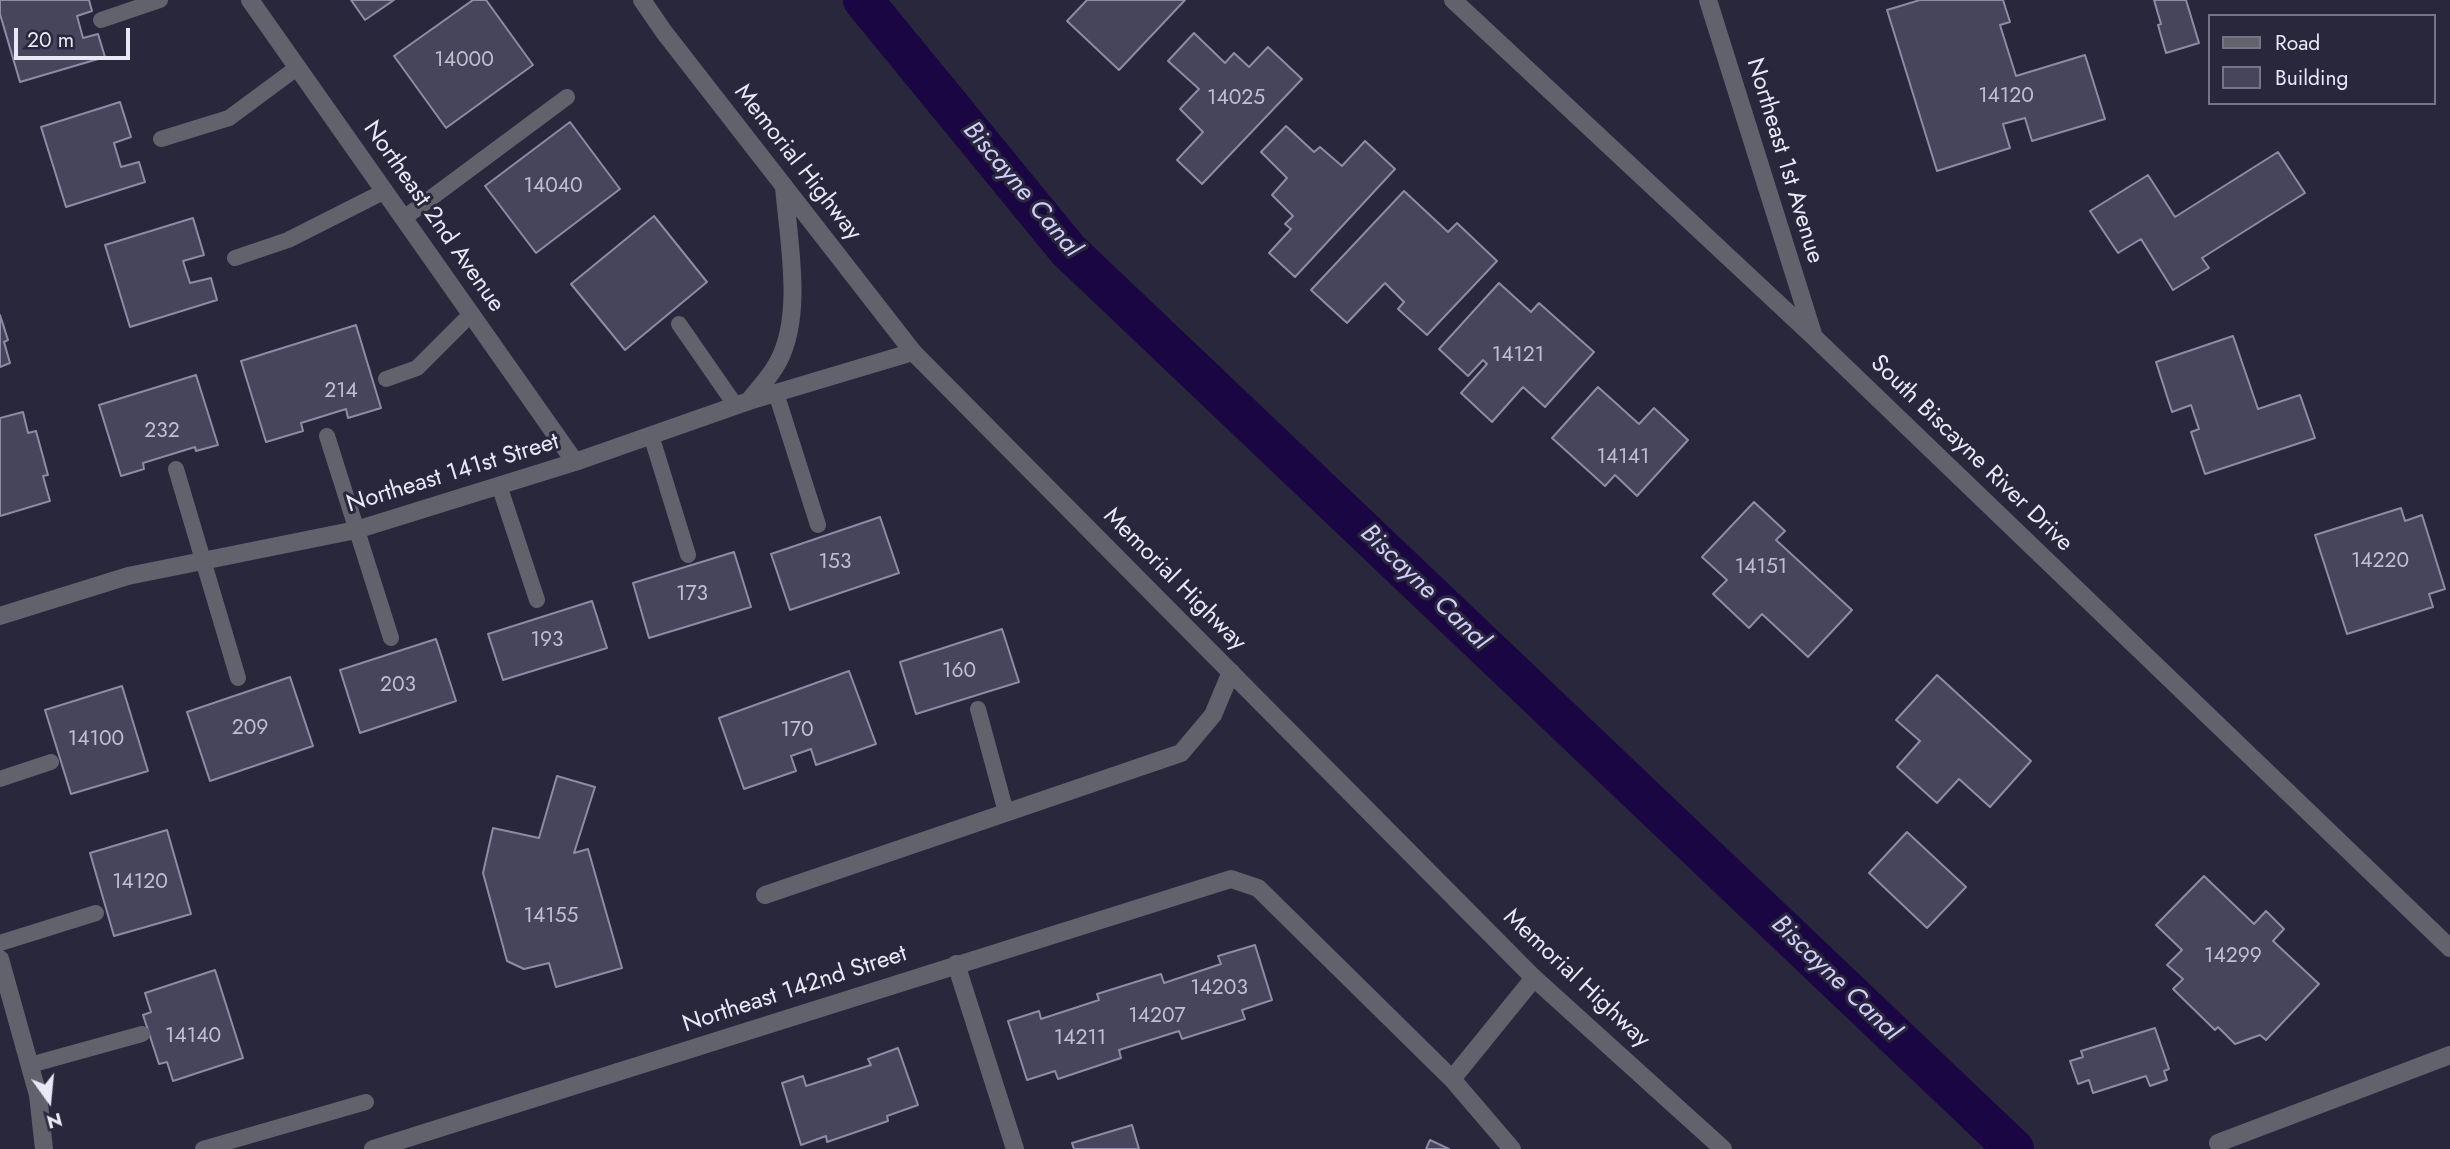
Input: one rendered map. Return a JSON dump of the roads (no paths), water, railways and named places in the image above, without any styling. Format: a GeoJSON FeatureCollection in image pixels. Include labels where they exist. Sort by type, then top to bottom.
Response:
{"type":"FeatureCollection","features":[{"type":"Feature","properties":{"kind":"street","name":"Northeast 2nd Avenue"},"geometry":{"type":"LineString","coordinates":[[250,0],[575,462]]}},
{"type":"Feature","properties":{"kind":"street","name":"Memorial Highway"},"geometry":{"type":"LineString","coordinates":[[642,0],[913,352],[1534,978],[1723,1149]]}},
{"type":"Feature","properties":{"kind":"street","name":"South Biscayne River Drive"},"geometry":{"type":"LineString","coordinates":[[1453,0],[1814,337],[2450,948]]}},
{"type":"Feature","properties":{"kind":"street","name":"Northeast 1st Avenue"},"geometry":{"type":"LineString","coordinates":[[1708,0],[1814,337]]}},
{"type":"Feature","properties":{"kind":"street"},"geometry":{"type":"LineString","coordinates":[[743,403],[778,363],[789,330],[792,292],[784,186]]}},
{"type":"Feature","properties":{"kind":"street","name":"Northeast 141st Street"},"geometry":{"type":"LineString","coordinates":[[0,617],[128,576],[356,530],[575,462],[743,403],[913,352]]}},
{"type":"Feature","properties":{"kind":"street"},"geometry":{"type":"LineString","coordinates":[[765,895],[1181,752],[1213,715],[1231,672]]}},
{"type":"Feature","properties":{"kind":"street","name":"Northeast 142nd Street"},"geometry":{"type":"LineString","coordinates":[[373,1149],[1231,879],[1258,888],[1452,1079]]}},
{"type":"Feature","properties":{"kind":"street"},"geometry":{"type":"LineString","coordinates":[[0,959],[38,1095],[44,1149]]}},
{"type":"Feature","properties":{"kind":"street"},"geometry":{"type":"LineString","coordinates":[[956,964],[1015,1149]]}},
{"type":"Feature","properties":{"kind":"street"},"geometry":{"type":"LineString","coordinates":[[1512,1149],[1452,1079],[1534,978]]}},
{"type":"Feature","properties":{"kind":"street"},"geometry":{"type":"LineString","coordinates":[[2218,1143],[2450,1055]]}},
{"type":"Feature","properties":{"kind":"lane"},"geometry":{"type":"LineString","coordinates":[[101,20],[160,0]]}},
{"type":"Feature","properties":{"kind":"lane"},"geometry":{"type":"LineString","coordinates":[[161,139],[229,118],[298,67]]}},
{"type":"Feature","properties":{"kind":"lane"},"geometry":{"type":"LineString","coordinates":[[404,218],[567,97]]}},
{"type":"Feature","properties":{"kind":"lane"},"geometry":{"type":"LineString","coordinates":[[235,258],[288,240],[385,191]]}},
{"type":"Feature","properties":{"kind":"lane"},"geometry":{"type":"LineString","coordinates":[[386,379],[417,368],[471,314]]}},
{"type":"Feature","properties":{"kind":"lane"},"geometry":{"type":"LineString","coordinates":[[679,324],[743,403]]}},
{"type":"Feature","properties":{"kind":"lane"},"geometry":{"type":"LineString","coordinates":[[776,393],[818,525]]}},
{"type":"Feature","properties":{"kind":"lane"},"geometry":{"type":"LineString","coordinates":[[651,435],[688,555]]}},
{"type":"Feature","properties":{"kind":"lane"},"geometry":{"type":"LineString","coordinates":[[327,436],[391,638]]}},
{"type":"Feature","properties":{"kind":"lane"},"geometry":{"type":"LineString","coordinates":[[176,469],[239,678]]}},
{"type":"Feature","properties":{"kind":"lane"},"geometry":{"type":"LineString","coordinates":[[499,485],[537,600]]}},
{"type":"Feature","properties":{"kind":"lane"},"geometry":{"type":"LineString","coordinates":[[978,709],[1006,812]]}},
{"type":"Feature","properties":{"kind":"lane"},"geometry":{"type":"LineString","coordinates":[[0,779],[51,762]]}},
{"type":"Feature","properties":{"kind":"lane"},"geometry":{"type":"LineString","coordinates":[[0,943],[96,913]]}},
{"type":"Feature","properties":{"kind":"lane"},"geometry":{"type":"LineString","coordinates":[[30,1065],[142,1034]]}},
{"type":"Feature","properties":{"kind":"lane"},"geometry":{"type":"LineString","coordinates":[[203,1149],[366,1102]]}},
{"type":"Feature","properties":{"kind":"waterway","name":"Biscayne Canal"},"geometry":{"type":"LineString","coordinates":[[863,0],[1068,250],[2014,1149]]}}]}
